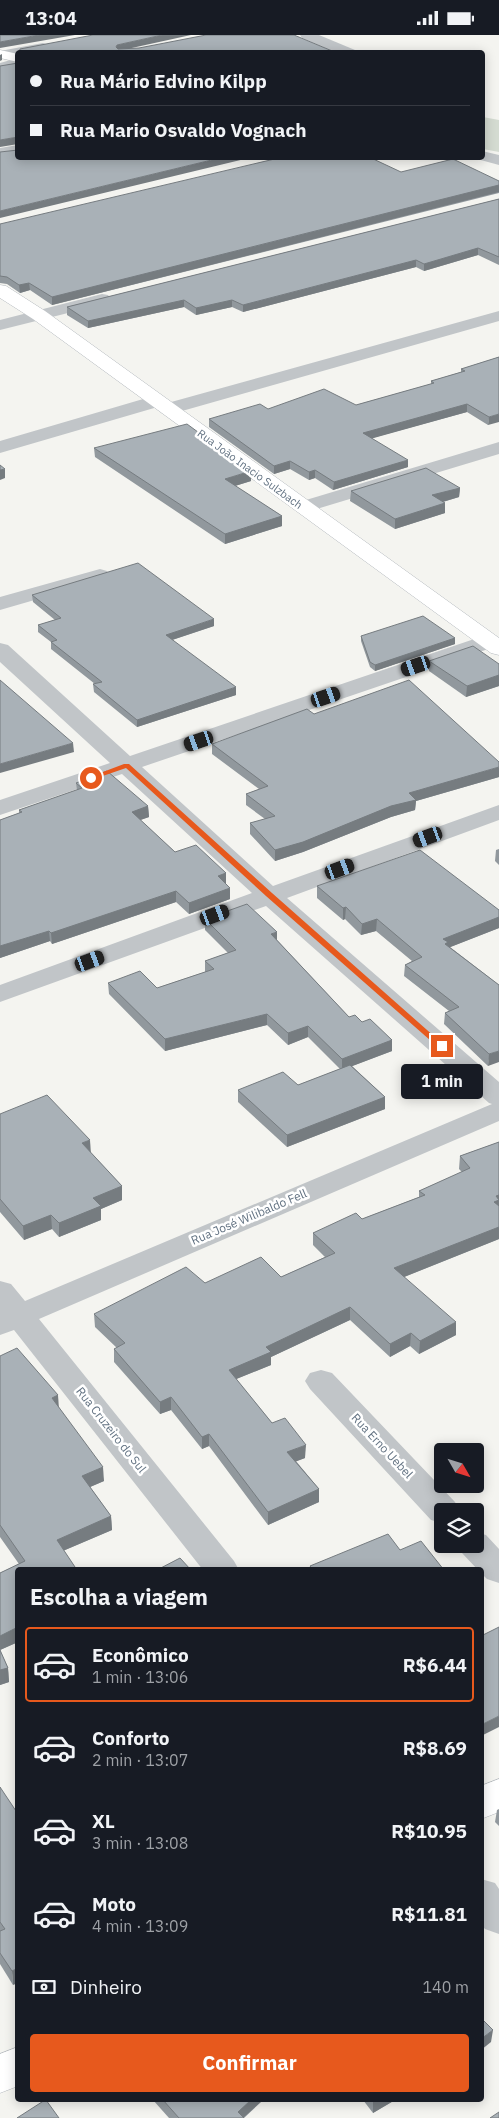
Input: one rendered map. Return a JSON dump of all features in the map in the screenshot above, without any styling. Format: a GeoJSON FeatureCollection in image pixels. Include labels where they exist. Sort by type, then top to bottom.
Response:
{"type":"FeatureCollection","features":[{"type":"Feature","properties":{"kind":"street"},"geometry":{"type":"LineString","coordinates":[[308,35],[343,50]]}},
{"type":"Feature","properties":{"kind":"street"},"geometry":{"type":"LineString","coordinates":[[0,54],[15,59]]}},
{"type":"Feature","properties":{"kind":"street"},"geometry":{"type":"LineString","coordinates":[[0,67],[15,61]]}},
{"type":"Feature","properties":{"kind":"street"},"geometry":{"type":"LineString","coordinates":[[0,153],[15,150]]}},
{"type":"Feature","properties":{"kind":"street"},"geometry":{"type":"LineString","coordinates":[[485,157],[499,160]]}},
{"type":"Feature","properties":{"kind":"street","name":"Rua João Inacio Sulzbach"},"geometry":{"type":"LineString","coordinates":[[0,290],[39,315],[494,645]]}},
{"type":"Feature","properties":{"kind":"street"},"geometry":{"type":"LineString","coordinates":[[0,325],[115,296]]}},
{"type":"Feature","properties":{"kind":"street"},"geometry":{"type":"LineString","coordinates":[[0,447],[499,316]]}},
{"type":"Feature","properties":{"kind":"street"},"geometry":{"type":"LineString","coordinates":[[303,507],[499,448]]}},
{"type":"Feature","properties":{"kind":"street"},"geometry":{"type":"LineString","coordinates":[[0,604],[100,575]]}},
{"type":"Feature","properties":{"kind":"street"},"geometry":{"type":"LineString","coordinates":[[0,808],[494,645]]}},
{"type":"Feature","properties":{"kind":"street"},"geometry":{"type":"LineString","coordinates":[[0,650],[269,895],[499,1097]]}},
{"type":"Feature","properties":{"kind":"street"},"geometry":{"type":"LineString","coordinates":[[0,994],[499,812]]}},
{"type":"Feature","properties":{"kind":"street","name":"Rua José Wilibaldo Fell"},"geometry":{"type":"LineString","coordinates":[[10,1320],[499,1111]]}},
{"type":"Feature","properties":{"kind":"street","name":"Rua Cruzeiro do Sul"},"geometry":{"type":"LineString","coordinates":[[0,1291],[10,1320],[219,1567]]}},
{"type":"Feature","properties":{"kind":"street","name":"Rua Erno Uebel"},"geometry":{"type":"LineString","coordinates":[[321,1381],[435,1503]]}},
{"type":"Feature","properties":{"kind":"street"},"geometry":{"type":"LineString","coordinates":[[483,1553],[499,1570]]}},
{"type":"Feature","properties":{"kind":"street"},"geometry":{"type":"LineString","coordinates":[[484,1802],[499,1794]]}},
{"type":"Feature","properties":{"kind":"street"},"geometry":{"type":"LineString","coordinates":[[484,1899],[499,1917]]}},
{"type":"Feature","properties":{"kind":"street"},"geometry":{"type":"LineString","coordinates":[[0,2074],[15,2066]]}},
{"type":"Feature","properties":{"kind":"lane"},"geometry":{"type":"LineString","coordinates":[[22,50],[55,44]]}},
{"type":"Feature","properties":{"kind":"lane"},"geometry":{"type":"LineString","coordinates":[[0,54],[15,51]]}},
{"type":"Feature","properties":{"kind":"shaded area"},"geometry":{"type":"Polygon","coordinates":[[[485,117],[499,120],[499,152],[485,149],[485,117]]]}},
{"type":"Feature","properties":{"kind":"building"},"geometry":{"type":"Polygon","coordinates":[[[0,35],[39,35],[0,42],[0,35]]]}},
{"type":"Feature","properties":{"kind":"building"},"geometry":{"type":"Polygon","coordinates":[[[93,35],[162,35],[117,45],[118,49],[139,48],[206,35],[294,35],[330,50],[20,50],[93,35]]]}},
{"type":"Feature","properties":{"kind":"building"},"geometry":{"type":"Polygon","coordinates":[[[15,64],[15,138],[0,140],[0,66],[15,64]]]}},
{"type":"Feature","properties":{"kind":"building"},"geometry":{"type":"Polygon","coordinates":[[[15,150],[15,160],[212,160],[0,211],[0,152],[15,150]]]}},
{"type":"Feature","properties":{"kind":"building"},"geometry":{"type":"Polygon","coordinates":[[[270,160],[375,160],[401,172],[455,160],[499,181],[499,185],[52,297],[29,283],[19,285],[7,277],[0,276],[0,224],[270,160]]]}},
{"type":"Feature","properties":{"kind":"building"},"geometry":{"type":"Polygon","coordinates":[[[499,199],[499,257],[478,248],[424,264],[416,260],[243,305],[232,300],[196,308],[184,300],[88,321],[67,307],[499,199]]]}},
{"type":"Feature","properties":{"kind":"building"},"geometry":{"type":"Polygon","coordinates":[[[499,357],[499,414],[489,417],[467,404],[363,433],[408,460],[334,482],[315,470],[309,472],[290,461],[274,466],[209,419],[260,404],[268,409],[324,389],[356,405],[434,383],[431,381],[465,371],[461,369],[499,357]]]}},
{"type":"Feature","properties":{"kind":"building"},"geometry":{"type":"Polygon","coordinates":[[[187,424],[251,471],[225,479],[282,516],[225,534],[94,448],[187,424]]]}},
{"type":"Feature","properties":{"kind":"building"},"geometry":{"type":"Polygon","coordinates":[[[426,468],[460,488],[432,495],[445,503],[395,519],[351,491],[426,468]]]}},
{"type":"Feature","properties":{"kind":"building"},"geometry":{"type":"Polygon","coordinates":[[[138,563],[214,619],[166,635],[236,687],[137,720],[93,684],[102,682],[51,642],[57,640],[38,625],[61,618],[32,595],[138,563]]]}},
{"type":"Feature","properties":{"kind":"building"},"geometry":{"type":"Polygon","coordinates":[[[423,616],[455,638],[375,665],[370,662],[361,636],[423,616]]]}},
{"type":"Feature","properties":{"kind":"building"},"geometry":{"type":"Polygon","coordinates":[[[473,646],[499,664],[499,675],[467,686],[429,661],[473,646]]]}},
{"type":"Feature","properties":{"kind":"building"},"geometry":{"type":"Polygon","coordinates":[[[0,680],[73,743],[0,764],[0,680]]]}},
{"type":"Feature","properties":{"kind":"building"},"geometry":{"type":"Polygon","coordinates":[[[409,680],[499,762],[499,767],[409,793],[416,800],[391,806],[303,842],[275,850],[250,823],[275,816],[246,794],[268,786],[212,744],[307,709],[314,714],[409,680]]]}},
{"type":"Feature","properties":{"kind":"building"},"geometry":{"type":"Polygon","coordinates":[[[107,771],[148,806],[132,812],[175,852],[196,845],[226,873],[218,876],[230,888],[189,903],[176,891],[51,933],[49,931],[0,946],[0,820],[22,812],[19,810],[82,788],[76,783],[107,771]]]}},
{"type":"Feature","properties":{"kind":"building"},"geometry":{"type":"Polygon","coordinates":[[[420,850],[499,910],[499,917],[443,939],[448,942],[445,944],[499,985],[499,1051],[489,1054],[445,1013],[459,1007],[405,965],[422,957],[377,919],[362,924],[346,907],[343,908],[317,886],[420,850]]]}},
{"type":"Feature","properties":{"kind":"building"},"geometry":{"type":"Polygon","coordinates":[[[247,904],[277,932],[271,934],[349,1017],[355,1015],[362,1022],[370,1019],[392,1040],[342,1059],[308,1026],[288,1033],[267,1014],[165,1039],[108,983],[140,971],[157,988],[214,969],[205,961],[236,950],[205,919],[247,904]]]}},
{"type":"Feature","properties":{"kind":"building"},"geometry":{"type":"Polygon","coordinates":[[[350,1065],[385,1097],[287,1135],[238,1090],[283,1072],[298,1085],[350,1065]]]}},
{"type":"Feature","properties":{"kind":"building"},"geometry":{"type":"Polygon","coordinates":[[[47,1095],[90,1140],[82,1143],[122,1186],[93,1198],[101,1206],[59,1223],[51,1215],[23,1226],[0,1199],[0,1114],[47,1095]]]}},
{"type":"Feature","properties":{"kind":"building"},"geometry":{"type":"Polygon","coordinates":[[[499,1142],[499,1195],[496,1196],[499,1200],[494,1202],[499,1206],[499,1227],[394,1268],[456,1322],[420,1341],[411,1333],[390,1344],[350,1307],[266,1347],[271,1352],[229,1370],[272,1423],[285,1418],[306,1445],[287,1452],[319,1489],[268,1512],[209,1434],[202,1437],[171,1397],[160,1402],[114,1349],[125,1343],[94,1314],[186,1267],[205,1283],[261,1257],[281,1277],[335,1253],[313,1233],[356,1213],[362,1219],[425,1195],[419,1191],[470,1168],[460,1156],[499,1142]]]}},
{"type":"Feature","properties":{"kind":"building"},"geometry":{"type":"Polygon","coordinates":[[[17,1348],[58,1395],[52,1398],[103,1467],[82,1476],[111,1516],[57,1540],[75,1567],[15,1567],[15,1628],[0,1636],[0,1573],[25,1561],[0,1525],[0,1356],[17,1348]]]}},
{"type":"Feature","properties":{"kind":"building"},"geometry":{"type":"Polygon","coordinates":[[[388,1534],[400,1550],[421,1541],[442,1567],[311,1567],[388,1534]]]}},
{"type":"Feature","properties":{"kind":"building"},"geometry":{"type":"Polygon","coordinates":[[[180,1558],[188,1567],[163,1567],[180,1558]]]}},
{"type":"Feature","properties":{"kind":"building"},"geometry":{"type":"Polygon","coordinates":[[[499,1627],[499,1716],[484,1724],[484,1634],[499,1627]]]}},
{"type":"Feature","properties":{"kind":"building"},"geometry":{"type":"Polygon","coordinates":[[[0,1650],[8,1668],[0,1670],[0,1650]]]}},
{"type":"Feature","properties":{"kind":"building"},"geometry":{"type":"Polygon","coordinates":[[[0,1787],[15,1810],[15,1970],[12,1971],[0,1953],[0,1931],[5,1929],[0,1922],[0,1787]]]}},
{"type":"Feature","properties":{"kind":"building"},"geometry":{"type":"Polygon","coordinates":[[[484,2021],[493,2030],[484,2037],[484,2021]]]}},
{"type":"Feature","properties":{"kind":"building"},"geometry":{"type":"Polygon","coordinates":[[[42,2102],[47,2102],[59,2118],[17,2118],[42,2102]]]}},
{"type":"Feature","properties":{"kind":"building"},"geometry":{"type":"Polygon","coordinates":[[[165,2102],[249,2102],[238,2112],[244,2118],[179,2118],[165,2102]]]}},
{"type":"Feature","properties":{"kind":"building"},"geometry":{"type":"Polygon","coordinates":[[[499,2112],[499,2118],[490,2118],[499,2112]]]}},
{"type":"Feature","properties":{"kind":"route"},"geometry":{"type":"LineString","coordinates":[[91,778],[127,766],[269,895],[442,1046]]}}]}
